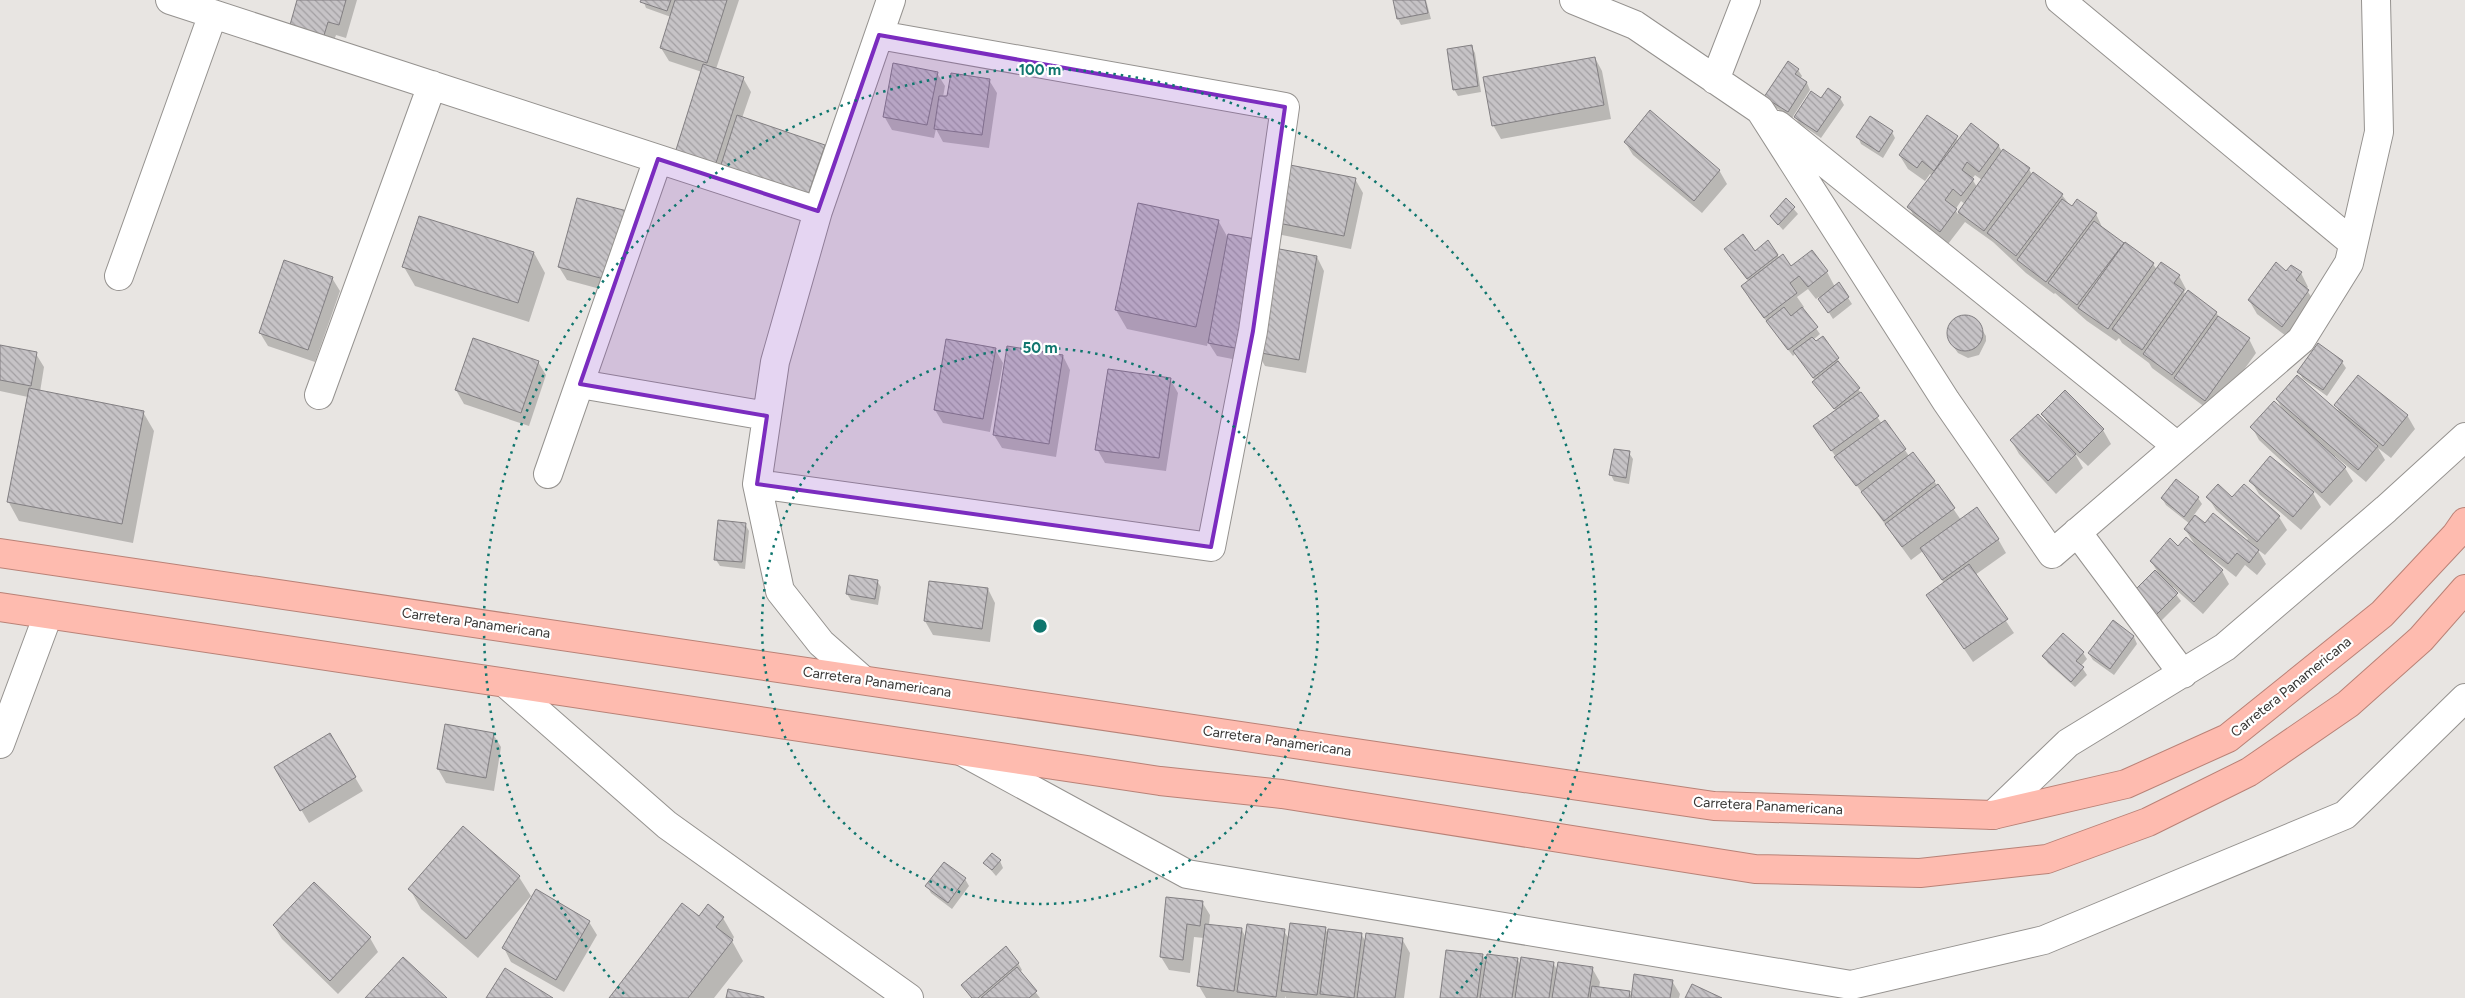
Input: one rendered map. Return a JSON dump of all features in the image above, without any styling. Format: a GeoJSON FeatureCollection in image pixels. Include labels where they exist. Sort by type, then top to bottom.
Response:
{"type":"FeatureCollection","features":[{"type":"Feature","properties":{"kind":"highway","name":"Carretera Panamericana"},"geometry":{"type":"LineString","coordinates":[[0,553],[1714,806],[1993,815],[2126,784],[2228,738],[2382,614],[2456,535],[2465,522]]}},
{"type":"Feature","properties":{"kind":"highway"},"geometry":{"type":"LineString","coordinates":[[0,608],[1160,781],[1282,794],[1755,869],[1920,873],[2047,859],[2148,822],[2249,772],[2348,704],[2421,639],[2465,589]]}},
{"type":"Feature","properties":{"kind":"street"},"geometry":{"type":"LineString","coordinates":[[170,0],[818,211]]}},
{"type":"Feature","properties":{"kind":"street"},"geometry":{"type":"LineString","coordinates":[[863,680],[821,643],[780,591],[757,484],[775,362],[818,211],[891,0]]}},
{"type":"Feature","properties":{"kind":"street"},"geometry":{"type":"LineString","coordinates":[[1574,0],[1635,25],[1760,110],[2177,446]]}},
{"type":"Feature","properties":{"kind":"street"},"geometry":{"type":"LineString","coordinates":[[1715,80],[1746,0]]}},
{"type":"Feature","properties":{"kind":"street"},"geometry":{"type":"LineString","coordinates":[[2060,0],[2354,243]]}},
{"type":"Feature","properties":{"kind":"street"},"geometry":{"type":"LineString","coordinates":[[1760,110],[1946,401],[2052,554],[2301,340],[2349,263],[2378,132],[2376,0]]}},
{"type":"Feature","properties":{"kind":"street"},"geometry":{"type":"LineString","coordinates":[[119,276],[212,14]]}},
{"type":"Feature","properties":{"kind":"street"},"geometry":{"type":"LineString","coordinates":[[757,484],[1211,547],[1253,332],[1285,107],[879,35]]}},
{"type":"Feature","properties":{"kind":"street"},"geometry":{"type":"LineString","coordinates":[[319,395],[432,85]]}},
{"type":"Feature","properties":{"kind":"street"},"geometry":{"type":"LineString","coordinates":[[548,474],[658,159]]}},
{"type":"Feature","properties":{"kind":"street"},"geometry":{"type":"LineString","coordinates":[[580,384],[767,416]]}},
{"type":"Feature","properties":{"kind":"street"},"geometry":{"type":"LineString","coordinates":[[1993,815],[2068,743],[2225,647],[2386,509],[2465,437]]}},
{"type":"Feature","properties":{"kind":"street"},"geometry":{"type":"LineString","coordinates":[[2077,532],[2183,674]]}},
{"type":"Feature","properties":{"kind":"street"},"geometry":{"type":"LineString","coordinates":[[0,744],[48,614]]}},
{"type":"Feature","properties":{"kind":"street"},"geometry":{"type":"LineString","coordinates":[[505,683],[667,825],[909,998]]}},
{"type":"Feature","properties":{"kind":"street"},"geometry":{"type":"LineString","coordinates":[[962,752],[1187,874],[1852,992],[2044,940],[2345,815],[2465,698]]}},
{"type":"Feature","properties":{"kind":"highlighted area"},"geometry":{"type":"Polygon","coordinates":[[[879,35],[1285,107],[1253,331],[1211,547],[757,484],[767,416],[580,384],[658,159],[818,211],[879,35]]]}},
{"type":"Feature","properties":{"kind":"building"},"geometry":{"type":"Polygon","coordinates":[[[297,0],[346,0],[339,25],[328,22],[322,42],[288,32],[297,0]]]}},
{"type":"Feature","properties":{"kind":"building"},"geometry":{"type":"Polygon","coordinates":[[[641,0],[671,0],[667,11],[640,2],[641,0]]]}},
{"type":"Feature","properties":{"kind":"building"},"geometry":{"type":"Polygon","coordinates":[[[675,0],[727,0],[707,63],[660,48],[675,0]]]}},
{"type":"Feature","properties":{"kind":"building"},"geometry":{"type":"Polygon","coordinates":[[[1393,0],[1425,0],[1428,13],[1397,19],[1393,0]]]}},
{"type":"Feature","properties":{"kind":"building"},"geometry":{"type":"Polygon","coordinates":[[[1472,45],[1478,86],[1453,90],[1447,49],[1472,45]]]}},
{"type":"Feature","properties":{"kind":"building"},"geometry":{"type":"Polygon","coordinates":[[[1595,57],[1604,105],[1492,126],[1483,77],[1595,57]]]}},
{"type":"Feature","properties":{"kind":"building"},"geometry":{"type":"Polygon","coordinates":[[[1788,61],[1799,69],[1795,74],[1807,82],[1788,112],[1764,97],[1788,61]]]}},
{"type":"Feature","properties":{"kind":"building"},"geometry":{"type":"Polygon","coordinates":[[[893,63],[938,72],[927,125],[883,117],[893,63]]]}},
{"type":"Feature","properties":{"kind":"building"},"geometry":{"type":"Polygon","coordinates":[[[703,64],[744,77],[715,166],[675,153],[703,64]]]}},
{"type":"Feature","properties":{"kind":"building"},"geometry":{"type":"Polygon","coordinates":[[[951,73],[990,79],[982,135],[934,129],[939,96],[947,96],[951,73]]]}},
{"type":"Feature","properties":{"kind":"building"},"geometry":{"type":"Polygon","coordinates":[[[1828,88],[1841,97],[1817,132],[1794,117],[1811,91],[1821,98],[1828,88]]]}},
{"type":"Feature","properties":{"kind":"building"},"geometry":{"type":"Polygon","coordinates":[[[1650,110],[1720,170],[1694,201],[1624,142],[1650,110]]]}},
{"type":"Feature","properties":{"kind":"building"},"geometry":{"type":"Polygon","coordinates":[[[737,115],[825,145],[806,201],[719,171],[737,115]]]}},
{"type":"Feature","properties":{"kind":"building"},"geometry":{"type":"Polygon","coordinates":[[[1927,115],[1958,136],[1934,171],[1922,161],[1917,168],[1899,155],[1927,115]]]}},
{"type":"Feature","properties":{"kind":"building"},"geometry":{"type":"Polygon","coordinates":[[[1870,116],[1893,131],[1879,152],[1856,137],[1870,116]]]}},
{"type":"Feature","properties":{"kind":"building"},"geometry":{"type":"Polygon","coordinates":[[[1971,123],[1999,145],[1979,172],[1967,162],[1962,170],[1974,179],[1961,196],[1953,189],[1945,200],[1957,209],[1940,232],[1907,207],[1971,123]]]}},
{"type":"Feature","properties":{"kind":"building"},"geometry":{"type":"Polygon","coordinates":[[[2003,149],[2030,168],[1984,231],[1958,212],[2003,149]]]}},
{"type":"Feature","properties":{"kind":"building"},"geometry":{"type":"Polygon","coordinates":[[[1285,164],[1356,178],[1344,236],[1273,222],[1285,164]]]}},
{"type":"Feature","properties":{"kind":"building"},"geometry":{"type":"Polygon","coordinates":[[[2033,172],[2063,194],[2016,256],[1987,233],[2033,172]]]}},
{"type":"Feature","properties":{"kind":"building"},"geometry":{"type":"Polygon","coordinates":[[[577,198],[627,211],[608,280],[558,267],[577,198]]]}},
{"type":"Feature","properties":{"kind":"building"},"geometry":{"type":"Polygon","coordinates":[[[1786,198],[1795,207],[1778,225],[1770,216],[1786,198]]]}},
{"type":"Feature","properties":{"kind":"building"},"geometry":{"type":"Polygon","coordinates":[[[2062,199],[2072,206],[2077,199],[2097,213],[2046,282],[2017,260],[2062,199]]]}},
{"type":"Feature","properties":{"kind":"building"},"geometry":{"type":"Polygon","coordinates":[[[1138,203],[1219,220],[1196,327],[1115,310],[1138,203]]]}},
{"type":"Feature","properties":{"kind":"building"},"geometry":{"type":"Polygon","coordinates":[[[419,216],[534,252],[518,303],[402,267],[419,216]]]}},
{"type":"Feature","properties":{"kind":"building"},"geometry":{"type":"Polygon","coordinates":[[[2094,221],[2124,243],[2077,305],[2048,283],[2094,221]]]}},
{"type":"Feature","properties":{"kind":"building"},"geometry":{"type":"Polygon","coordinates":[[[1228,234],[1261,240],[1240,349],[1208,343],[1228,234]]]}},
{"type":"Feature","properties":{"kind":"building"},"geometry":{"type":"Polygon","coordinates":[[[1743,234],[1755,251],[1768,240],[1778,255],[1747,279],[1724,249],[1743,234]]]}},
{"type":"Feature","properties":{"kind":"building"},"geometry":{"type":"Polygon","coordinates":[[[2125,242],[2154,263],[2108,329],[2078,308],[2125,242]]]}},
{"type":"Feature","properties":{"kind":"building"},"geometry":{"type":"Polygon","coordinates":[[[1274,248],[1317,256],[1299,360],[1256,352],[1274,248]]]}},
{"type":"Feature","properties":{"kind":"building"},"geometry":{"type":"Polygon","coordinates":[[[1812,250],[1828,271],[1808,287],[1799,276],[1790,283],[1797,293],[1764,318],[1741,286],[1783,254],[1791,266],[1812,250]]]}},
{"type":"Feature","properties":{"kind":"building"},"geometry":{"type":"Polygon","coordinates":[[[284,260],[333,277],[308,350],[259,333],[284,260]]]}},
{"type":"Feature","properties":{"kind":"building"},"geometry":{"type":"Polygon","coordinates":[[[2161,262],[2180,275],[2174,283],[2184,290],[2142,350],[2112,329],[2161,262]]]}},
{"type":"Feature","properties":{"kind":"building"},"geometry":{"type":"Polygon","coordinates":[[[2276,262],[2286,271],[2291,265],[2302,272],[2296,280],[2309,290],[2282,327],[2248,300],[2276,262]]]}},
{"type":"Feature","properties":{"kind":"building"},"geometry":{"type":"Polygon","coordinates":[[[1839,282],[1849,297],[1828,313],[1818,299],[1839,282]]]}},
{"type":"Feature","properties":{"kind":"building"},"geometry":{"type":"Polygon","coordinates":[[[2188,290],[2217,312],[2172,375],[2143,354],[2188,290]]]}},
{"type":"Feature","properties":{"kind":"building"},"geometry":{"type":"Polygon","coordinates":[[[1784,307],[1791,316],[1802,307],[1818,327],[1788,350],[1766,321],[1784,307]]]}},
{"type":"Feature","properties":{"kind":"building"},"geometry":{"type":"Polygon","coordinates":[[[1965,315],[1972,316],[1978,320],[1982,326],[1982,340],[1978,346],[1972,350],[1965,351],[1958,350],[1952,346],[1948,340],[1947,333],[1948,326],[1952,320],[1958,316],[1965,315]]]}},
{"type":"Feature","properties":{"kind":"building"},"geometry":{"type":"Polygon","coordinates":[[[2218,316],[2250,338],[2205,401],[2174,378],[2218,316]]]}},
{"type":"Feature","properties":{"kind":"building"},"geometry":{"type":"Polygon","coordinates":[[[1823,336],[1839,358],[1813,378],[1793,351],[1812,337],[1816,341],[1823,336]]]}},
{"type":"Feature","properties":{"kind":"building"},"geometry":{"type":"Polygon","coordinates":[[[473,338],[539,361],[521,413],[455,390],[473,338]]]}},
{"type":"Feature","properties":{"kind":"building"},"geometry":{"type":"Polygon","coordinates":[[[946,339],[996,348],[983,419],[934,410],[946,339]]]}},
{"type":"Feature","properties":{"kind":"building"},"geometry":{"type":"Polygon","coordinates":[[[2318,343],[2343,361],[2323,390],[2297,372],[2318,343]]]}},
{"type":"Feature","properties":{"kind":"building"},"geometry":{"type":"Polygon","coordinates":[[[0,345],[37,352],[31,386],[0,380],[0,345]]]}},
{"type":"Feature","properties":{"kind":"building"},"geometry":{"type":"Polygon","coordinates":[[[1007,346],[1063,355],[1049,444],[993,435],[1007,346]]]}},
{"type":"Feature","properties":{"kind":"building"},"geometry":{"type":"Polygon","coordinates":[[[1838,361],[1860,388],[1834,409],[1812,382],[1838,361]]]}},
{"type":"Feature","properties":{"kind":"building"},"geometry":{"type":"Polygon","coordinates":[[[1108,369],[1171,378],[1159,458],[1095,450],[1108,369]]]}},
{"type":"Feature","properties":{"kind":"building"},"geometry":{"type":"Polygon","coordinates":[[[2297,375],[2378,446],[2358,470],[2276,399],[2297,375]]]}},
{"type":"Feature","properties":{"kind":"building"},"geometry":{"type":"Polygon","coordinates":[[[2358,375],[2408,415],[2383,446],[2334,405],[2358,375]]]}},
{"type":"Feature","properties":{"kind":"building"},"geometry":{"type":"Polygon","coordinates":[[[29,388],[144,411],[122,524],[7,502],[29,388]]]}},
{"type":"Feature","properties":{"kind":"building"},"geometry":{"type":"Polygon","coordinates":[[[2065,390],[2104,429],[2080,453],[2041,414],[2065,390]]]}},
{"type":"Feature","properties":{"kind":"building"},"geometry":{"type":"Polygon","coordinates":[[[1861,392],[1879,416],[1831,451],[1813,426],[1861,392]]]}},
{"type":"Feature","properties":{"kind":"building"},"geometry":{"type":"Polygon","coordinates":[[[2274,401],[2346,467],[2322,493],[2250,427],[2274,401]]]}},
{"type":"Feature","properties":{"kind":"building"},"geometry":{"type":"Polygon","coordinates":[[[2038,414],[2076,454],[2048,481],[2010,440],[2038,414]]]}},
{"type":"Feature","properties":{"kind":"building"},"geometry":{"type":"Polygon","coordinates":[[[1885,420],[1906,449],[1856,486],[1834,457],[1885,420]]]}},
{"type":"Feature","properties":{"kind":"building"},"geometry":{"type":"Polygon","coordinates":[[[1614,449],[1630,451],[1626,478],[1609,475],[1614,449]]]}},
{"type":"Feature","properties":{"kind":"building"},"geometry":{"type":"Polygon","coordinates":[[[1913,452],[1935,481],[1884,521],[1861,492],[1913,452]]]}},
{"type":"Feature","properties":{"kind":"building"},"geometry":{"type":"Polygon","coordinates":[[[2270,456],[2314,492],[2293,517],[2249,481],[2270,456]]]}},
{"type":"Feature","properties":{"kind":"building"},"geometry":{"type":"Polygon","coordinates":[[[2176,479],[2199,497],[2184,517],[2161,498],[2176,479]]]}},
{"type":"Feature","properties":{"kind":"building"},"geometry":{"type":"Polygon","coordinates":[[[1938,484],[1955,508],[1902,547],[1885,524],[1938,484]]]}},
{"type":"Feature","properties":{"kind":"building"},"geometry":{"type":"Polygon","coordinates":[[[2218,484],[2232,497],[2244,484],[2280,516],[2257,542],[2206,497],[2218,484]]]}},
{"type":"Feature","properties":{"kind":"building"},"geometry":{"type":"Polygon","coordinates":[[[1977,507],[1999,539],[1942,580],[1920,548],[1977,507]]]}},
{"type":"Feature","properties":{"kind":"building"},"geometry":{"type":"Polygon","coordinates":[[[2213,513],[2259,550],[2249,563],[2237,553],[2228,564],[2184,529],[2195,515],[2205,523],[2213,513]]]}},
{"type":"Feature","properties":{"kind":"building"},"geometry":{"type":"Polygon","coordinates":[[[718,520],[746,523],[742,562],[714,560],[718,520]]]}},
{"type":"Feature","properties":{"kind":"building"},"geometry":{"type":"Polygon","coordinates":[[[2186,537],[2223,570],[2194,602],[2150,561],[2170,538],[2178,546],[2186,537]]]}},
{"type":"Feature","properties":{"kind":"building"},"geometry":{"type":"Polygon","coordinates":[[[1969,564],[2008,619],[1964,649],[1926,595],[1969,564]]]}},
{"type":"Feature","properties":{"kind":"building"},"geometry":{"type":"Polygon","coordinates":[[[2155,570],[2178,593],[2154,617],[2131,594],[2155,570]]]}},
{"type":"Feature","properties":{"kind":"building"},"geometry":{"type":"Polygon","coordinates":[[[849,575],[878,580],[875,599],[846,594],[849,575]]]}},
{"type":"Feature","properties":{"kind":"building"},"geometry":{"type":"Polygon","coordinates":[[[929,581],[988,588],[982,629],[924,621],[929,581]]]}},
{"type":"Feature","properties":{"kind":"building"},"geometry":{"type":"Polygon","coordinates":[[[2113,620],[2134,636],[2110,669],[2088,653],[2113,620]]]}},
{"type":"Feature","properties":{"kind":"building"},"geometry":{"type":"Polygon","coordinates":[[[2063,633],[2084,652],[2076,661],[2084,667],[2071,682],[2042,656],[2063,633]]]}},
{"type":"Feature","properties":{"kind":"building"},"geometry":{"type":"Polygon","coordinates":[[[445,724],[494,733],[486,778],[437,769],[445,724]]]}},
{"type":"Feature","properties":{"kind":"building"},"geometry":{"type":"Polygon","coordinates":[[[330,733],[356,777],[300,811],[274,767],[330,733]]]}},
{"type":"Feature","properties":{"kind":"building"},"geometry":{"type":"Polygon","coordinates":[[[463,826],[520,876],[466,939],[408,889],[463,826]]]}},
{"type":"Feature","properties":{"kind":"building"},"geometry":{"type":"Polygon","coordinates":[[[992,853],[1001,860],[992,870],[983,863],[992,853]]]}},
{"type":"Feature","properties":{"kind":"building"},"geometry":{"type":"Polygon","coordinates":[[[944,862],[966,878],[948,903],[925,886],[944,862]]]}},
{"type":"Feature","properties":{"kind":"building"},"geometry":{"type":"Polygon","coordinates":[[[314,882],[371,937],[330,981],[273,925],[314,882]]]}},
{"type":"Feature","properties":{"kind":"building"},"geometry":{"type":"Polygon","coordinates":[[[536,889],[590,921],[556,980],[502,948],[536,889]]]}},
{"type":"Feature","properties":{"kind":"building"},"geometry":{"type":"Polygon","coordinates":[[[1166,897],[1203,901],[1200,926],[1187,924],[1183,960],[1160,957],[1166,897]]]}},
{"type":"Feature","properties":{"kind":"building"},"geometry":{"type":"Polygon","coordinates":[[[682,903],[699,916],[708,904],[724,917],[716,927],[733,940],[688,998],[609,998],[682,903]]]}},
{"type":"Feature","properties":{"kind":"building"},"geometry":{"type":"Polygon","coordinates":[[[1290,923],[1326,927],[1317,995],[1281,991],[1290,923]]]}},
{"type":"Feature","properties":{"kind":"building"},"geometry":{"type":"Polygon","coordinates":[[[1205,924],[1242,928],[1234,991],[1197,986],[1205,924]]]}},
{"type":"Feature","properties":{"kind":"building"},"geometry":{"type":"Polygon","coordinates":[[[1247,924],[1285,929],[1276,997],[1237,992],[1247,924]]]}},
{"type":"Feature","properties":{"kind":"building"},"geometry":{"type":"Polygon","coordinates":[[[1328,929],[1362,933],[1354,998],[1320,994],[1328,929]]]}},
{"type":"Feature","properties":{"kind":"building"},"geometry":{"type":"Polygon","coordinates":[[[1366,933],[1403,938],[1395,998],[1357,998],[1366,933]]]}},
{"type":"Feature","properties":{"kind":"building"},"geometry":{"type":"Polygon","coordinates":[[[1006,946],[1019,963],[978,998],[972,998],[961,985],[1006,946]]]}},
{"type":"Feature","properties":{"kind":"building"},"geometry":{"type":"Polygon","coordinates":[[[1446,950],[1483,954],[1477,998],[1440,998],[1446,950]]]}},
{"type":"Feature","properties":{"kind":"building"},"geometry":{"type":"Polygon","coordinates":[[[1487,954],[1518,958],[1512,998],[1480,998],[1487,954]]]}},
{"type":"Feature","properties":{"kind":"building"},"geometry":{"type":"Polygon","coordinates":[[[403,957],[447,998],[365,998],[403,957]]]}},
{"type":"Feature","properties":{"kind":"building"},"geometry":{"type":"Polygon","coordinates":[[[1521,957],[1554,962],[1549,998],[1515,998],[1521,957]]]}},
{"type":"Feature","properties":{"kind":"building"},"geometry":{"type":"Polygon","coordinates":[[[1558,962],[1593,967],[1588,998],[1552,998],[1558,962]]]}},
{"type":"Feature","properties":{"kind":"building"},"geometry":{"type":"Polygon","coordinates":[[[1017,967],[1037,991],[1029,998],[981,998],[1017,967]]]}},
{"type":"Feature","properties":{"kind":"building"},"geometry":{"type":"Polygon","coordinates":[[[505,968],[553,998],[486,998],[505,968]]]}},
{"type":"Feature","properties":{"kind":"building"},"geometry":{"type":"Polygon","coordinates":[[[1634,974],[1673,980],[1670,998],[1631,998],[1634,974]]]}},
{"type":"Feature","properties":{"kind":"building"},"geometry":{"type":"Polygon","coordinates":[[[1692,984],[1722,998],[1685,998],[1692,984]]]}},
{"type":"Feature","properties":{"kind":"building"},"geometry":{"type":"Polygon","coordinates":[[[1592,986],[1630,991],[1629,998],[1590,998],[1592,986]]]}},
{"type":"Feature","properties":{"kind":"building"},"geometry":{"type":"Polygon","coordinates":[[[728,989],[764,997],[764,998],[726,998],[728,989]]]}}]}
